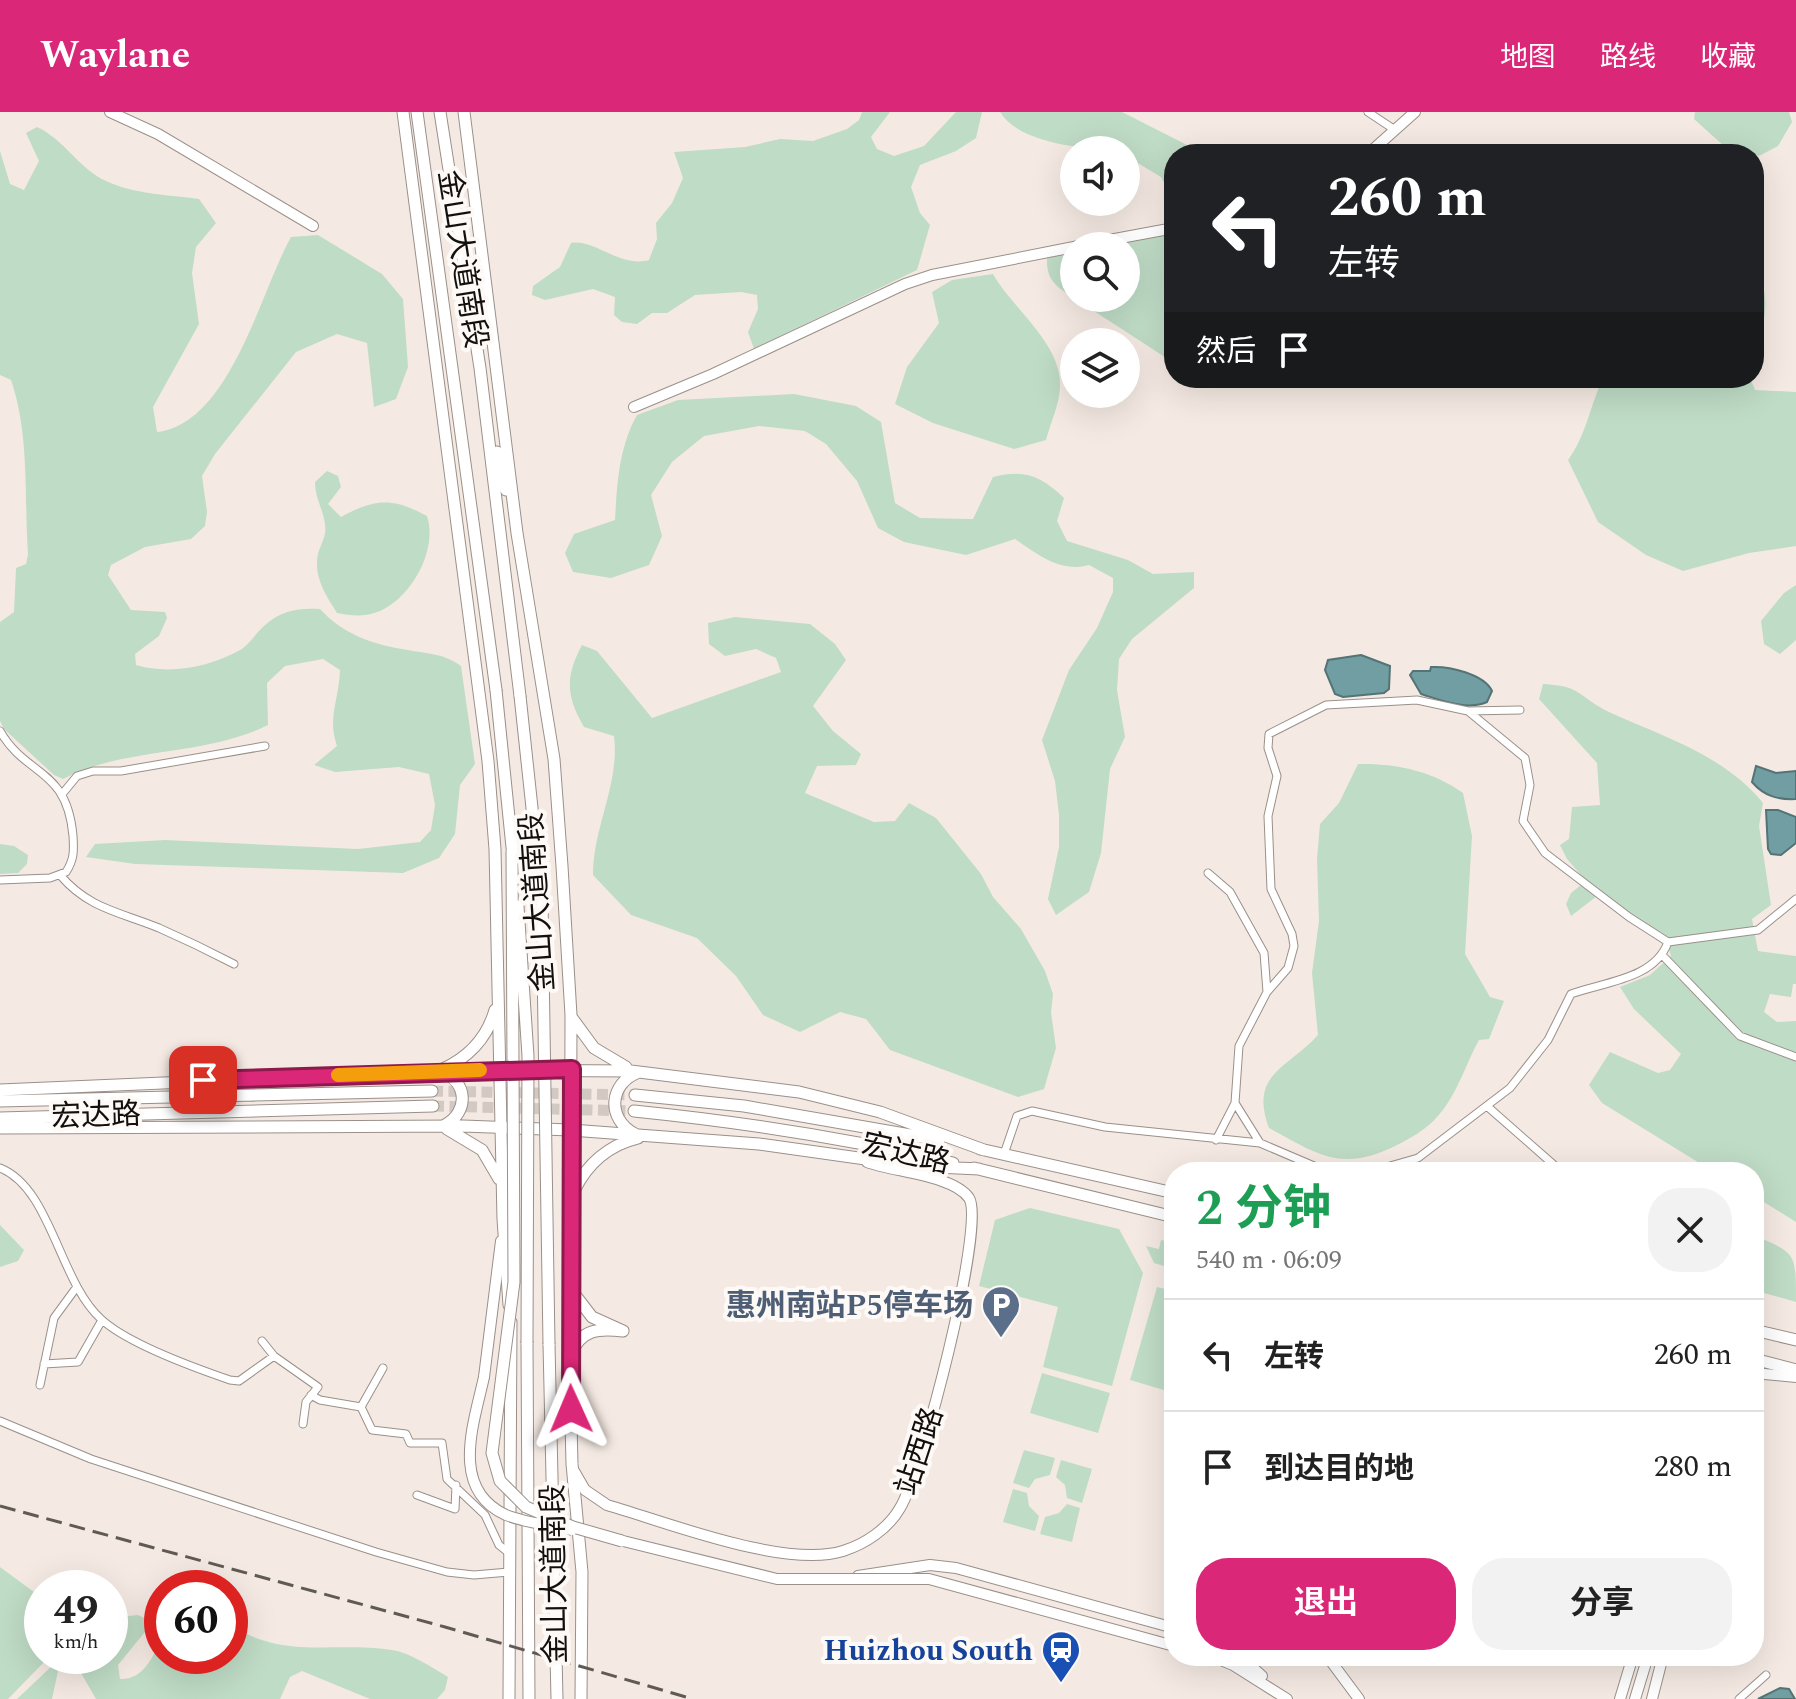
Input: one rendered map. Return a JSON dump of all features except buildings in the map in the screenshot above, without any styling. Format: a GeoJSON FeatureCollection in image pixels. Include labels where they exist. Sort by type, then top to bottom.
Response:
{"type":"FeatureCollection","features":[{"type":"Feature","properties":{"kind":"main road"},"geometry":{"type":"LineString","coordinates":[[403,112],[488,761],[495,849],[505,1280],[513,1333],[509,1699]]}},
{"type":"Feature","properties":{"kind":"main road","name":"金山大道南段"},"geometry":{"type":"LineString","coordinates":[[417,112],[496,690],[528,1056],[529,1699]]}},
{"type":"Feature","properties":{"kind":"main road","name":"金山大道南段"},"geometry":{"type":"LineString","coordinates":[[440,112],[486,412],[542,901],[557,1699]]}},
{"type":"Feature","properties":{"kind":"main road"},"geometry":{"type":"LineString","coordinates":[[464,112],[517,533],[554,759],[571,1015],[570,1358],[572,1464],[582,1572],[581,1699]]}},
{"type":"Feature","properties":{"kind":"main road"},"geometry":{"type":"LineString","coordinates":[[486,412],[517,533]]}},
{"type":"Feature","properties":{"kind":"main road"},"geometry":{"type":"LineString","coordinates":[[458,414],[459,529]]}},
{"type":"Feature","properties":{"kind":"main road"},"geometry":{"type":"LineString","coordinates":[[512,851],[514,1282],[492,1453],[500,1481],[526,1507],[573,1527],[622,1541]]}},
{"type":"Feature","properties":{"kind":"main road"},"geometry":{"type":"LineString","coordinates":[[437,1072],[463,1059],[478,1044],[492,1021],[498,993]]}},
{"type":"Feature","properties":{"kind":"main road"},"geometry":{"type":"LineString","coordinates":[[571,1015],[587,1041],[602,1054],[630,1069],[799,1092],[880,1112],[984,1150]]}},
{"type":"Feature","properties":{"kind":"main road"},"geometry":{"type":"LineString","coordinates":[[0,1090],[499,1070],[645,1072]]}},
{"type":"Feature","properties":{"kind":"main road"},"geometry":{"type":"LineString","coordinates":[[436,1126],[454,1120],[463,1098],[457,1082],[437,1072]]}},
{"type":"Feature","properties":{"kind":"main road"},"geometry":{"type":"LineString","coordinates":[[645,1072],[619,1086],[614,1104],[619,1121],[645,1135]]}},
{"type":"Feature","properties":{"kind":"main road","name":"宏达路"},"geometry":{"type":"LineString","coordinates":[[0,1101],[432,1091]]}},
{"type":"Feature","properties":{"kind":"main road","name":"宏达路"},"geometry":{"type":"LineString","coordinates":[[635,1095],[744,1106],[881,1128],[1164,1191]]}},
{"type":"Feature","properties":{"kind":"main road","name":"宏达路"},"geometry":{"type":"LineString","coordinates":[[0,1118],[433,1106]]}},
{"type":"Feature","properties":{"kind":"main road","name":"宏达路"},"geometry":{"type":"LineString","coordinates":[[634,1111],[742,1122],[877,1145],[1164,1215]]}},
{"type":"Feature","properties":{"kind":"main road"},"geometry":{"type":"LineString","coordinates":[[436,1126],[460,1134],[482,1150],[493,1165],[502,1190]]}},
{"type":"Feature","properties":{"kind":"main road"},"geometry":{"type":"LineString","coordinates":[[0,1128],[436,1126],[571,1130],[759,1144],[979,1169]]}},
{"type":"Feature","properties":{"kind":"main road"},"geometry":{"type":"LineString","coordinates":[[572,1199],[584,1173],[597,1158],[622,1143],[645,1135]]}},
{"type":"Feature","properties":{"kind":"main road"},"geometry":{"type":"LineString","coordinates":[[570,1287],[592,1317],[623,1331],[590,1331],[577,1342],[570,1358]]}},
{"type":"Feature","properties":{"kind":"main road"},"geometry":{"type":"LineString","coordinates":[[1764,1332],[1796,1340]]}},
{"type":"Feature","properties":{"kind":"main road"},"geometry":{"type":"LineString","coordinates":[[1764,1362],[1796,1370]]}},
{"type":"Feature","properties":{"kind":"street"},"geometry":{"type":"LineString","coordinates":[[110,112],[158,134],[313,226]]}},
{"type":"Feature","properties":{"kind":"street"},"geometry":{"type":"LineString","coordinates":[[1368,112],[1395,130]]}},
{"type":"Feature","properties":{"kind":"street"},"geometry":{"type":"LineString","coordinates":[[1379,144],[1415,112]]}},
{"type":"Feature","properties":{"kind":"street"},"geometry":{"type":"LineString","coordinates":[[1140,234],[1164,230]]}},
{"type":"Feature","properties":{"kind":"street"},"geometry":{"type":"LineString","coordinates":[[634,407],[713,374],[905,284],[932,275],[1060,249]]}},
{"type":"Feature","properties":{"kind":"street"},"geometry":{"type":"LineString","coordinates":[[1216,1140],[1235,1103],[1239,1046],[1267,992],[1288,968],[1294,946],[1292,934],[1271,889],[1268,816],[1277,776],[1268,748],[1269,734],[1326,705],[1417,700],[1468,711],[1520,710]]}},
{"type":"Feature","properties":{"kind":"street"},"geometry":{"type":"LineString","coordinates":[[1468,711],[1525,758],[1530,785],[1523,821],[1545,853],[1629,917],[1668,942],[1758,930],[1796,899]]}},
{"type":"Feature","properties":{"kind":"street"},"geometry":{"type":"LineString","coordinates":[[0,731],[6,741],[51,778],[63,793],[72,823],[74,854],[66,872],[60,875],[0,880]]}},
{"type":"Feature","properties":{"kind":"street"},"geometry":{"type":"LineString","coordinates":[[63,793],[77,776],[93,771],[121,771],[265,746]]}},
{"type":"Feature","properties":{"kind":"street"},"geometry":{"type":"LineString","coordinates":[[1208,873],[1230,892],[1264,953],[1267,992]]}},
{"type":"Feature","properties":{"kind":"street"},"geometry":{"type":"LineString","coordinates":[[60,875],[72,889],[111,914],[157,927],[234,964]]}},
{"type":"Feature","properties":{"kind":"street"},"geometry":{"type":"LineString","coordinates":[[1404,1162],[1418,1158],[1510,1088],[1548,1040],[1571,994],[1635,975],[1663,956],[1668,942]]}},
{"type":"Feature","properties":{"kind":"street"},"geometry":{"type":"LineString","coordinates":[[1663,956],[1740,1036],[1796,1057]]}},
{"type":"Feature","properties":{"kind":"street"},"geometry":{"type":"LineString","coordinates":[[1235,1103],[1260,1143]]}},
{"type":"Feature","properties":{"kind":"street"},"geometry":{"type":"LineString","coordinates":[[1488,1107],[1551,1162]]}},
{"type":"Feature","properties":{"kind":"street"},"geometry":{"type":"LineString","coordinates":[[1004,1154],[1017,1116],[1032,1111],[1105,1127],[1260,1143],[1305,1162]]}},
{"type":"Feature","properties":{"kind":"street","name":"站西路"},"geometry":{"type":"LineString","coordinates":[[572,1464],[580,1485],[601,1502],[769,1550],[808,1556],[842,1551],[874,1535],[892,1519],[908,1493],[935,1403],[961,1293],[974,1212],[968,1197],[955,1187],[854,1157]]}},
{"type":"Feature","properties":{"kind":"street"},"geometry":{"type":"LineString","coordinates":[[0,1168],[30,1190],[76,1288],[102,1320],[175,1361],[230,1380],[239,1381],[274,1356]]}},
{"type":"Feature","properties":{"kind":"street"},"geometry":{"type":"LineString","coordinates":[[503,1219],[484,1377],[468,1463],[472,1480],[486,1501],[512,1517],[622,1541],[755,1576],[795,1581],[903,1577],[951,1584],[1164,1643]]}},
{"type":"Feature","properties":{"kind":"street"},"geometry":{"type":"LineString","coordinates":[[40,1385],[54,1318],[76,1288]]}},
{"type":"Feature","properties":{"kind":"street"},"geometry":{"type":"LineString","coordinates":[[44,1364],[78,1362],[102,1320]]}},
{"type":"Feature","properties":{"kind":"street"},"geometry":{"type":"LineString","coordinates":[[262,1341],[274,1356],[318,1387],[306,1402],[303,1424]]}},
{"type":"Feature","properties":{"kind":"street"},"geometry":{"type":"LineString","coordinates":[[361,1407],[383,1368]]}},
{"type":"Feature","properties":{"kind":"street"},"geometry":{"type":"LineString","coordinates":[[1764,1374],[1796,1377]]}},
{"type":"Feature","properties":{"kind":"street"},"geometry":{"type":"LineString","coordinates":[[311,1395],[320,1400],[361,1407]]}},
{"type":"Feature","properties":{"kind":"street"},"geometry":{"type":"LineString","coordinates":[[361,1407],[372,1430],[406,1434],[410,1443],[442,1443],[447,1479],[485,1515],[499,1545],[509,1553]]}},
{"type":"Feature","properties":{"kind":"street"},"geometry":{"type":"LineString","coordinates":[[0,1421],[91,1459],[390,1556],[447,1572],[509,1572]]}},
{"type":"Feature","properties":{"kind":"street"},"geometry":{"type":"LineString","coordinates":[[417,1495],[455,1509],[456,1485]]}},
{"type":"Feature","properties":{"kind":"street"},"geometry":{"type":"LineString","coordinates":[[849,1578],[930,1565],[956,1568],[1164,1625]]}},
{"type":"Feature","properties":{"kind":"street"},"geometry":{"type":"LineString","coordinates":[[1229,1666],[1283,1696]]}},
{"type":"Feature","properties":{"kind":"street"},"geometry":{"type":"LineString","coordinates":[[1251,1666],[1283,1696]]}},
{"type":"Feature","properties":{"kind":"street"},"geometry":{"type":"LineString","coordinates":[[1334,1666],[1359,1699]]}},
{"type":"Feature","properties":{"kind":"street"},"geometry":{"type":"LineString","coordinates":[[1620,1699],[1630,1666]]}},
{"type":"Feature","properties":{"kind":"street"},"geometry":{"type":"LineString","coordinates":[[1635,1699],[1645,1666]]}},
{"type":"Feature","properties":{"kind":"street"},"geometry":{"type":"LineString","coordinates":[[1652,1699],[1660,1666]]}},
{"type":"Feature","properties":{"kind":"street"},"geometry":{"type":"LineString","coordinates":[[1739,1699],[1766,1675]]}},
{"type":"Feature","properties":{"kind":"green space"},"geometry":{"type":"Polygon","coordinates":[[[862,112],[890,112],[871,137],[877,149],[894,156],[924,146],[956,112],[982,112],[976,138],[956,151],[920,165],[911,187],[920,213],[930,225],[917,270],[754,349],[748,332],[758,309],[757,295],[741,292],[695,295],[667,313],[652,313],[637,324],[622,322],[614,315],[615,297],[593,289],[545,300],[532,295],[533,286],[560,267],[571,243],[589,245],[628,260],[649,260],[657,239],[656,223],[672,203],[683,178],[674,152],[745,147],[780,139],[813,141],[847,129],[859,120],[862,112]]]}},
{"type":"Feature","properties":{"kind":"green space"},"geometry":{"type":"Polygon","coordinates":[[[1000,112],[1122,112],[1185,144],[1164,144],[1164,183],[1161,177],[1140,164],[1140,136],[1060,136],[1060,144],[1023,132],[1000,112]]]}},
{"type":"Feature","properties":{"kind":"green space"},"geometry":{"type":"Polygon","coordinates":[[[1695,112],[1789,112],[1792,122],[1778,146],[1764,153],[1764,144],[1722,144],[1694,119],[1695,112]]]}},
{"type":"Feature","properties":{"kind":"green space"},"geometry":{"type":"Polygon","coordinates":[[[37,127],[106,181],[140,191],[199,199],[216,223],[196,247],[192,273],[199,324],[153,407],[157,432],[182,423],[204,406],[223,382],[254,322],[291,237],[318,235],[382,274],[403,299],[408,367],[396,399],[374,407],[367,343],[337,334],[296,352],[215,454],[202,476],[207,512],[205,526],[191,539],[145,547],[111,565],[108,575],[131,610],[165,612],[167,618],[159,636],[135,654],[136,665],[175,669],[203,665],[243,648],[265,625],[279,616],[294,611],[320,609],[347,631],[368,640],[440,656],[461,666],[475,764],[460,785],[455,834],[439,858],[403,873],[135,864],[86,857],[95,844],[165,840],[358,849],[420,842],[431,830],[435,805],[429,774],[399,767],[335,772],[314,765],[337,746],[333,717],[340,670],[323,659],[285,666],[267,683],[268,725],[218,742],[113,761],[63,779],[54,775],[4,729],[0,721],[0,622],[14,612],[16,568],[26,564],[28,554],[21,423],[11,380],[0,375],[0,151],[10,184],[24,190],[39,161],[26,133],[37,127]]]}},
{"type":"Feature","properties":{"kind":"green space"},"geometry":{"type":"Polygon","coordinates":[[[1164,234],[1164,356],[1140,341],[1140,328],[1120,328],[1096,312],[1140,312],[1140,239],[1164,234]]]}},
{"type":"Feature","properties":{"kind":"green space"},"geometry":{"type":"Polygon","coordinates":[[[1060,255],[1060,288],[1050,277],[1047,257],[1060,255]]]}},
{"type":"Feature","properties":{"kind":"green space"},"geometry":{"type":"Polygon","coordinates":[[[993,274],[1045,341],[1058,371],[1060,386],[1046,440],[1014,449],[933,423],[895,404],[907,367],[939,323],[932,292],[952,280],[993,274]]]}},
{"type":"Feature","properties":{"kind":"green space"},"geometry":{"type":"Polygon","coordinates":[[[1599,388],[1754,388],[1796,392],[1796,546],[1749,553],[1683,571],[1646,555],[1598,522],[1568,460],[1584,431],[1599,388]]]}},
{"type":"Feature","properties":{"kind":"green space"},"geometry":{"type":"Polygon","coordinates":[[[794,394],[856,406],[881,422],[895,503],[920,518],[973,519],[993,477],[1023,474],[1048,484],[1064,498],[1057,521],[1067,541],[1128,560],[1153,574],[1194,572],[1194,588],[1132,639],[1119,659],[1117,690],[1125,737],[1110,769],[1101,853],[1089,892],[1056,915],[1048,899],[1059,847],[1059,815],[1055,781],[1042,740],[1069,670],[1097,628],[1113,592],[1113,578],[1089,565],[1069,566],[1050,561],[1015,539],[966,555],[904,542],[878,528],[857,481],[826,444],[805,431],[759,426],[704,436],[672,462],[651,495],[662,536],[649,565],[611,578],[573,572],[565,553],[574,534],[615,520],[623,453],[637,415],[678,400],[794,394]]]}},
{"type":"Feature","properties":{"kind":"green space"},"geometry":{"type":"Polygon","coordinates":[[[327,471],[338,476],[341,487],[328,504],[341,517],[363,507],[383,503],[393,503],[427,516],[429,543],[420,571],[402,595],[380,611],[359,615],[337,613],[322,585],[317,562],[325,528],[315,482],[327,471]]]}},
{"type":"Feature","properties":{"kind":"green space"},"geometry":{"type":"Polygon","coordinates":[[[1796,585],[1796,640],[1780,654],[1764,644],[1761,621],[1784,593],[1796,585]]]}},
{"type":"Feature","properties":{"kind":"green space"},"geometry":{"type":"Polygon","coordinates":[[[735,617],[810,624],[835,644],[846,660],[813,706],[833,731],[861,754],[856,765],[817,766],[805,793],[874,822],[895,821],[909,803],[936,818],[981,874],[993,897],[1021,929],[1045,971],[1053,994],[1051,1012],[1056,1048],[1044,1089],[1018,1097],[890,1050],[866,1019],[840,1012],[800,1032],[763,1015],[736,976],[697,938],[631,915],[593,875],[615,753],[614,736],[584,727],[574,706],[570,677],[582,645],[597,651],[652,718],[781,672],[776,658],[756,649],[725,656],[709,644],[708,623],[735,617]]]}},
{"type":"Feature","properties":{"kind":"green space"},"geometry":{"type":"Polygon","coordinates":[[[1543,684],[1573,690],[1599,707],[1712,760],[1747,786],[1763,803],[1759,826],[1771,905],[1752,919],[1758,951],[1796,956],[1796,984],[1793,984],[1791,997],[1770,994],[1764,1012],[1777,1022],[1796,1021],[1796,1222],[1764,1202],[1764,1162],[1698,1162],[1602,1103],[1589,1085],[1610,1052],[1658,1073],[1670,1070],[1681,1054],[1634,1009],[1620,987],[1650,975],[1671,956],[1664,934],[1597,896],[1571,916],[1566,904],[1571,893],[1586,881],[1567,859],[1560,845],[1569,839],[1572,807],[1600,805],[1597,763],[1539,699],[1543,684]]]}},
{"type":"Feature","properties":{"kind":"green space"},"geometry":{"type":"Polygon","coordinates":[[[1358,764],[1413,770],[1439,779],[1463,793],[1472,836],[1465,954],[1490,997],[1504,1001],[1489,1039],[1479,1040],[1453,1094],[1433,1121],[1414,1136],[1379,1153],[1347,1159],[1318,1153],[1269,1128],[1264,1095],[1274,1074],[1318,1035],[1312,973],[1319,921],[1317,859],[1320,824],[1339,803],[1358,764]]]}},
{"type":"Feature","properties":{"kind":"green space"},"geometry":{"type":"Polygon","coordinates":[[[0,844],[14,846],[28,855],[27,864],[18,873],[0,874],[0,844]]]}},
{"type":"Feature","properties":{"kind":"green space"},"geometry":{"type":"Polygon","coordinates":[[[1030,1208],[1119,1229],[1143,1273],[1112,1386],[1043,1367],[1058,1307],[979,1286],[995,1220],[1030,1208]]]}},
{"type":"Feature","properties":{"kind":"green space"},"geometry":{"type":"Polygon","coordinates":[[[0,1225],[24,1250],[18,1261],[0,1267],[0,1225]]]}},
{"type":"Feature","properties":{"kind":"green space"},"geometry":{"type":"Polygon","coordinates":[[[1161,1240],[1164,1241],[1164,1266],[1154,1263],[1146,1246],[1159,1249],[1161,1240]]]}},
{"type":"Feature","properties":{"kind":"green space"},"geometry":{"type":"Polygon","coordinates":[[[1764,1240],[1791,1256],[1796,1302],[1764,1293],[1764,1240]]]}},
{"type":"Feature","properties":{"kind":"green space"},"geometry":{"type":"Polygon","coordinates":[[[1157,1287],[1164,1289],[1164,1390],[1130,1380],[1157,1287]]]}},
{"type":"Feature","properties":{"kind":"green space"},"geometry":{"type":"Polygon","coordinates":[[[1042,1373],[1110,1393],[1098,1433],[1030,1413],[1042,1373]]]}},
{"type":"Feature","properties":{"kind":"green space"},"geometry":{"type":"Polygon","coordinates":[[[1024,1450],[1055,1458],[1050,1475],[1035,1479],[1029,1488],[1013,1483],[1024,1450]]]}},
{"type":"Feature","properties":{"kind":"green space"},"geometry":{"type":"Polygon","coordinates":[[[1061,1460],[1092,1469],[1082,1503],[1067,1498],[1065,1485],[1056,1477],[1061,1460]]]}},
{"type":"Feature","properties":{"kind":"green space"},"geometry":{"type":"Polygon","coordinates":[[[1013,1489],[1027,1493],[1029,1506],[1039,1516],[1035,1531],[1003,1522],[1013,1489]]]}},
{"type":"Feature","properties":{"kind":"green space"},"geometry":{"type":"Polygon","coordinates":[[[1067,1504],[1080,1508],[1072,1542],[1040,1534],[1045,1517],[1059,1513],[1067,1504]]]}},
{"type":"Feature","properties":{"kind":"green space"},"geometry":{"type":"Polygon","coordinates":[[[0,1567],[24,1585],[24,1674],[32,1674],[8,1699],[0,1699],[0,1567]]]}},
{"type":"Feature","properties":{"kind":"green space"},"geometry":{"type":"Polygon","coordinates":[[[128,1616],[144,1618],[144,1633],[128,1653],[128,1616]]]}},
{"type":"Feature","properties":{"kind":"green space"},"geometry":{"type":"Polygon","coordinates":[[[248,1634],[290,1646],[392,1650],[421,1661],[448,1677],[445,1690],[437,1699],[370,1699],[302,1671],[290,1677],[280,1699],[96,1699],[82,1674],[119,1674],[120,1679],[135,1676],[144,1668],[144,1674],[248,1674],[248,1634]]]}},
{"type":"Feature","properties":{"kind":"green space"},"geometry":{"type":"Polygon","coordinates":[[[43,1674],[57,1674],[52,1699],[17,1699],[43,1674]]]}},
{"type":"Feature","properties":{"kind":"water"},"geometry":{"type":"Polygon","coordinates":[[[1361,655],[1390,666],[1389,689],[1384,693],[1343,697],[1335,694],[1325,670],[1328,660],[1361,655]]]}},
{"type":"Feature","properties":{"kind":"water"},"geometry":{"type":"Polygon","coordinates":[[[1431,667],[1456,670],[1482,680],[1492,691],[1487,702],[1463,705],[1421,694],[1410,675],[1413,671],[1430,671],[1431,667]]]}},
{"type":"Feature","properties":{"kind":"water"},"geometry":{"type":"Polygon","coordinates":[[[1756,766],[1776,773],[1796,771],[1796,799],[1783,799],[1761,791],[1752,782],[1756,766]]]}},
{"type":"Feature","properties":{"kind":"water"},"geometry":{"type":"Polygon","coordinates":[[[1766,810],[1778,810],[1796,817],[1796,843],[1781,855],[1771,854],[1768,849],[1766,810]]]}},
{"type":"Feature","properties":{"kind":"water"},"geometry":{"type":"Polygon","coordinates":[[[1780,1688],[1789,1689],[1795,1699],[1758,1699],[1780,1688]]]}},
{"type":"Feature","properties":{"kind":"tunnel"},"geometry":{"type":"LineString","coordinates":[[432,1091],[635,1095]]}},
{"type":"Feature","properties":{"kind":"tunnel"},"geometry":{"type":"LineString","coordinates":[[433,1106],[634,1111]]}},
{"type":"Feature","properties":{"kind":"railway"},"geometry":{"type":"LineString","coordinates":[[0,1506],[445,1627],[693,1699]]}},
{"type":"Feature","properties":{"kind":"slow traffic"},"geometry":{"type":"LineString","coordinates":[[338,1075],[480,1070]]}},
{"type":"Feature","properties":{"kind":"place","name":"惠州南站P5停车场"},"geometry":{"type":"Point","coordinates":[1001,1339]}},
{"type":"Feature","properties":{"kind":"place","name":"Huizhou South"},"geometry":{"type":"Point","coordinates":[1061,1684]}},
{"type":"Feature","properties":{"kind":"route"},"geometry":{"type":"LineString","coordinates":[[203,1080],[572,1069],[571,1409]]}}]}
